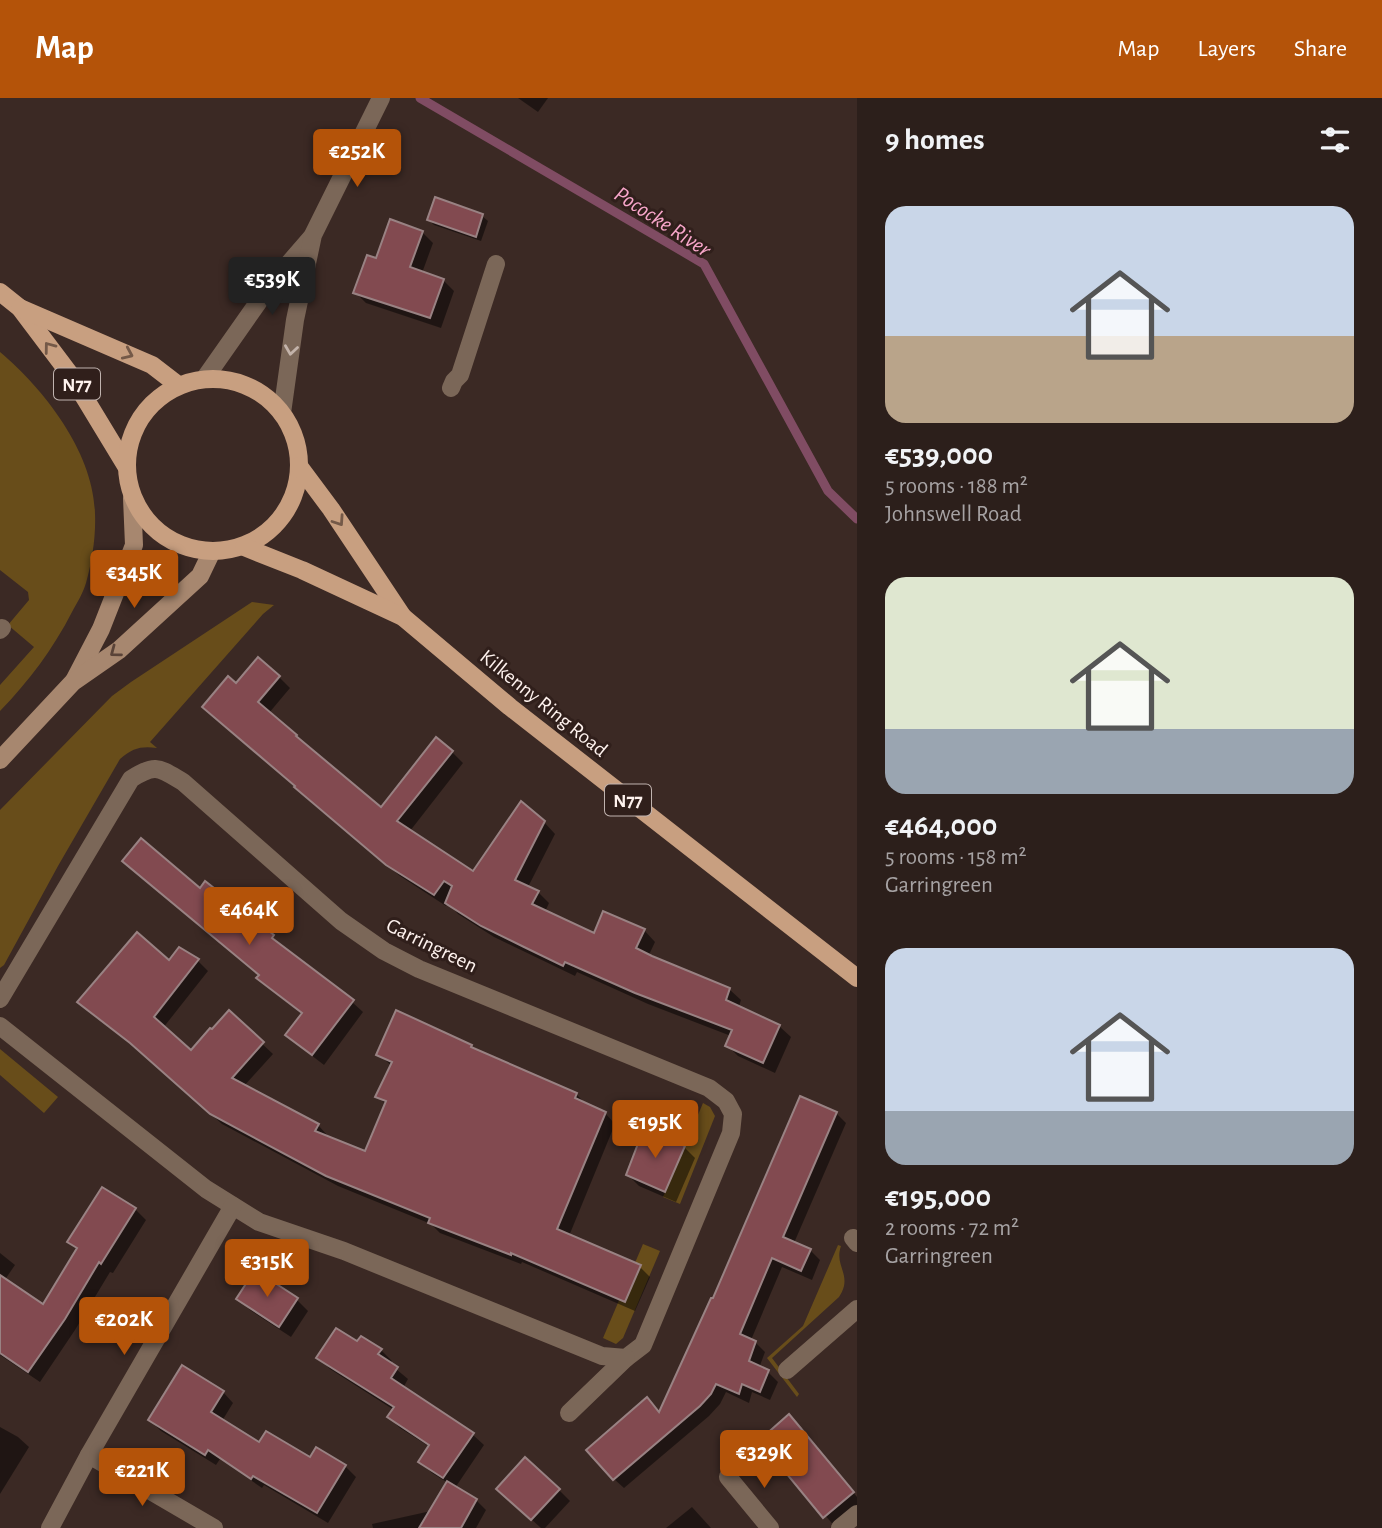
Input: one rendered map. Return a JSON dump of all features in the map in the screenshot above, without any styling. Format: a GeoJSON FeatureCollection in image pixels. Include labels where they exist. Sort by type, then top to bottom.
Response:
{"type":"FeatureCollection","features":[{"type":"Feature","properties":{"kind":"main road","name":"N77"},"geometry":{"type":"LineString","coordinates":[[0,292],[20,308],[72,377],[126,466],[132,498],[152,527],[175,543],[212,551],[244,547],[280,523],[291,500],[299,466],[293,433],[282,413],[263,394],[233,381],[205,378],[178,385],[150,405],[134,429],[126,466]]}},
{"type":"Feature","properties":{"kind":"main road","name":"N77"},"geometry":{"type":"LineString","coordinates":[[20,308],[152,365],[178,385]]}},
{"type":"Feature","properties":{"kind":"main road","name":"Kilkenny Ring Road"},"geometry":{"type":"LineString","coordinates":[[299,466],[403,617]]}},
{"type":"Feature","properties":{"kind":"main road","name":"Kilkenny Ring Road"},"geometry":{"type":"LineString","coordinates":[[244,547],[302,570],[403,617],[510,707],[857,978]]}},
{"type":"Feature","properties":{"kind":"street"},"geometry":{"type":"LineString","coordinates":[[282,413],[295,320],[313,236],[381,98]]}},
{"type":"Feature","properties":{"kind":"street"},"geometry":{"type":"LineString","coordinates":[[205,378],[271,284],[313,236]]}},
{"type":"Feature","properties":{"kind":"street"},"geometry":{"type":"LineString","coordinates":[[451,388],[460,375],[496,264]]}},
{"type":"Feature","properties":{"kind":"street"},"geometry":{"type":"LineString","coordinates":[[73,682],[101,629],[134,545],[132,498]]}},
{"type":"Feature","properties":{"kind":"street"},"geometry":{"type":"LineString","coordinates":[[0,760],[73,682],[119,650],[200,576],[212,551]]}},
{"type":"Feature","properties":{"kind":"street","name":"Garringreen"},"geometry":{"type":"LineString","coordinates":[[0,999],[131,779],[147,769],[162,770],[193,790],[341,921],[384,951],[419,969],[709,1088],[726,1101],[733,1115],[732,1133],[643,1345],[569,1413]]}},
{"type":"Feature","properties":{"kind":"street"},"geometry":{"type":"LineString","coordinates":[[0,1026],[206,1189],[259,1222],[344,1251],[602,1356],[626,1358]]}},
{"type":"Feature","properties":{"kind":"street"},"geometry":{"type":"LineString","coordinates":[[50,1528],[89,1455],[233,1206]]}},
{"type":"Feature","properties":{"kind":"street"},"geometry":{"type":"LineString","coordinates":[[787,1370],[857,1309]]}},
{"type":"Feature","properties":{"kind":"street"},"geometry":{"type":"LineString","coordinates":[[89,1455],[214,1528]]}},
{"type":"Feature","properties":{"kind":"street"},"geometry":{"type":"LineString","coordinates":[[728,1477],[770,1528]]}},
{"type":"Feature","properties":{"kind":"street"},"geometry":{"type":"LineString","coordinates":[[840,1528],[857,1514]]}},
{"type":"Feature","properties":{"kind":"shaded area"},"geometry":{"type":"Polygon","coordinates":[[[0,352],[34,385],[64,424],[86,468],[92,491],[95,522],[90,566],[80,598],[40,664],[0,711],[0,685],[34,647],[8,625],[29,600],[28,592],[0,570],[0,352]]]}},
{"type":"Feature","properties":{"kind":"shaded area"},"geometry":{"type":"Polygon","coordinates":[[[252,602],[274,605],[263,614],[150,742],[157,748],[137,749],[120,759],[0,968],[0,810],[112,696],[252,602]]]}},
{"type":"Feature","properties":{"kind":"shaded area"},"geometry":{"type":"Polygon","coordinates":[[[0,1049],[58,1097],[44,1113],[0,1075],[0,1049]]]}},
{"type":"Feature","properties":{"kind":"shaded area"},"geometry":{"type":"Polygon","coordinates":[[[703,1103],[710,1107],[715,1116],[680,1204],[663,1197],[703,1103]]]}},
{"type":"Feature","properties":{"kind":"shaded area"},"geometry":{"type":"Polygon","coordinates":[[[643,1244],[660,1251],[623,1338],[616,1344],[603,1338],[643,1244]]]}},
{"type":"Feature","properties":{"kind":"shaded area"},"geometry":{"type":"Polygon","coordinates":[[[838,1245],[841,1246],[839,1257],[844,1281],[839,1297],[772,1358],[799,1394],[797,1397],[767,1358],[803,1326],[838,1245]]]}},
{"type":"Feature","properties":{"kind":"building"},"geometry":{"type":"Polygon","coordinates":[[[435,197],[483,214],[476,237],[427,220],[435,197]]]}},
{"type":"Feature","properties":{"kind":"building"},"geometry":{"type":"Polygon","coordinates":[[[390,219],[423,231],[410,267],[444,279],[430,318],[353,293],[367,255],[376,258],[390,219]]]}},
{"type":"Feature","properties":{"kind":"building"},"geometry":{"type":"Polygon","coordinates":[[[258,657],[280,676],[258,702],[381,807],[436,737],[453,751],[397,821],[473,871],[521,801],[545,821],[515,880],[539,891],[532,904],[594,933],[603,911],[645,929],[636,948],[730,988],[726,1000],[780,1025],[763,1063],[725,1046],[732,1030],[635,993],[565,962],[563,966],[481,926],[445,903],[452,886],[444,881],[434,895],[386,865],[202,707],[228,676],[236,683],[258,657]]]}},
{"type":"Feature","properties":{"kind":"building"},"geometry":{"type":"Polygon","coordinates":[[[141,838],[200,888],[205,881],[274,935],[272,938],[354,1000],[312,1055],[285,1035],[302,1013],[256,978],[259,975],[122,861],[141,838]]]}},
{"type":"Feature","properties":{"kind":"building"},"geometry":{"type":"Polygon","coordinates":[[[137,932],[169,960],[179,947],[199,959],[154,1017],[191,1050],[229,1010],[264,1042],[232,1078],[319,1124],[315,1131],[365,1151],[386,1101],[375,1097],[392,1062],[376,1055],[396,1010],[472,1045],[471,1047],[577,1093],[575,1098],[606,1112],[557,1229],[641,1265],[625,1302],[511,1253],[428,1223],[430,1218],[326,1176],[210,1114],[130,1043],[77,1002],[137,932]]]}},
{"type":"Feature","properties":{"kind":"building"},"geometry":{"type":"Polygon","coordinates":[[[800,1096],[837,1112],[783,1237],[811,1249],[801,1271],[772,1258],[740,1334],[756,1341],[749,1361],[769,1370],[760,1392],[742,1384],[739,1394],[716,1384],[700,1406],[613,1480],[586,1450],[647,1397],[659,1412],[713,1298],[800,1096]]]}},
{"type":"Feature","properties":{"kind":"building"},"geometry":{"type":"Polygon","coordinates":[[[644,1128],[685,1146],[665,1192],[626,1175],[644,1128]]]}},
{"type":"Feature","properties":{"kind":"building"},"geometry":{"type":"Polygon","coordinates":[[[102,1187],[136,1208],[28,1372],[0,1353],[0,1275],[43,1304],[77,1248],[67,1242],[102,1187]]]}},
{"type":"Feature","properties":{"kind":"building"},"geometry":{"type":"Polygon","coordinates":[[[255,1270],[298,1298],[279,1327],[236,1299],[255,1270]]]}},
{"type":"Feature","properties":{"kind":"building"},"geometry":{"type":"Polygon","coordinates":[[[336,1328],[357,1341],[361,1336],[382,1349],[378,1354],[398,1367],[391,1378],[474,1433],[443,1478],[418,1462],[429,1445],[387,1417],[394,1407],[316,1358],[336,1328]]]}},
{"type":"Feature","properties":{"kind":"building"},"geometry":{"type":"Polygon","coordinates":[[[182,1365],[224,1391],[211,1412],[259,1442],[266,1431],[310,1457],[316,1447],[346,1465],[317,1513],[253,1476],[251,1479],[208,1450],[205,1455],[148,1420],[182,1365]]]}},
{"type":"Feature","properties":{"kind":"building"},"geometry":{"type":"Polygon","coordinates":[[[789,1414],[854,1492],[823,1518],[763,1445],[763,1437],[789,1414]]]}},
{"type":"Feature","properties":{"kind":"building"},"geometry":{"type":"Polygon","coordinates":[[[525,1457],[560,1489],[531,1520],[496,1489],[525,1457]]]}},
{"type":"Feature","properties":{"kind":"building"},"geometry":{"type":"Polygon","coordinates":[[[447,1481],[477,1499],[461,1528],[419,1528],[447,1481]]]}},
{"type":"Feature","properties":{"kind":"waterway","name":"Pococke River"},"geometry":{"type":"LineString","coordinates":[[420,98],[704,264],[828,491],[857,519]]}}]}
